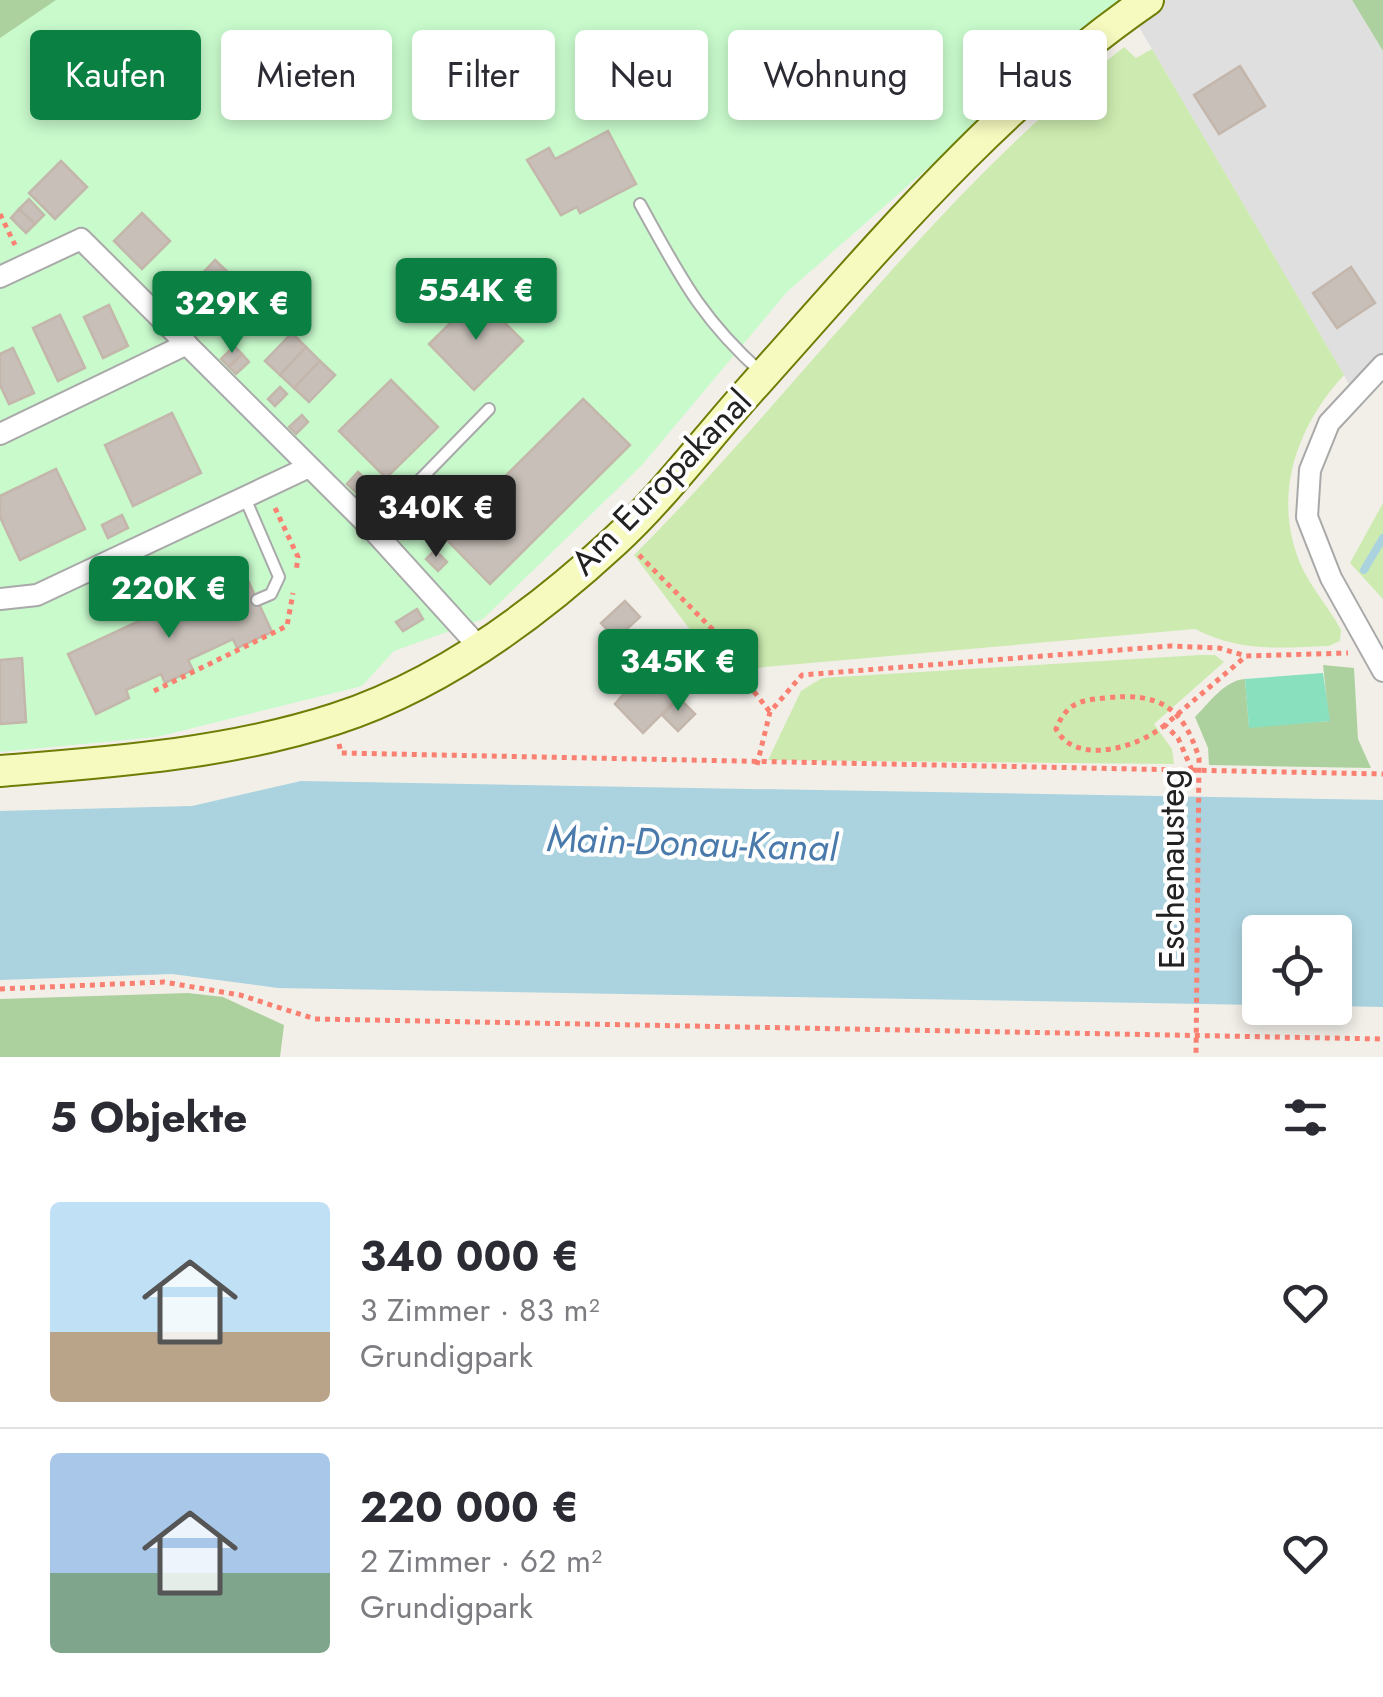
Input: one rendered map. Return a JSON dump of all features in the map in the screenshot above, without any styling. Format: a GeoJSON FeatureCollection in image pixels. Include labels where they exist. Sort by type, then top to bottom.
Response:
{"type":"FeatureCollection","features":[{"type":"Feature","properties":{"kind":"main road","name":"Am Europakanal"},"geometry":{"type":"LineString","coordinates":[[0,771],[185,752],[335,719],[439,673],[479,648],[615,541],[905,217],[1005,118],[1108,28],[1148,0]]}},
{"type":"Feature","properties":{"kind":"street"},"geometry":{"type":"LineString","coordinates":[[0,277],[81,239],[372,529],[479,648]]}},
{"type":"Feature","properties":{"kind":"street"},"geometry":{"type":"LineString","coordinates":[[0,434],[187,344]]}},
{"type":"Feature","properties":{"kind":"street"},"geometry":{"type":"LineString","coordinates":[[1380,662],[1330,578],[1307,516],[1310,470],[1329,423],[1383,365]]}},
{"type":"Feature","properties":{"kind":"street"},"geometry":{"type":"LineString","coordinates":[[0,599],[37,595],[309,467]]}},
{"type":"Feature","properties":{"kind":"lane"},"geometry":{"type":"LineString","coordinates":[[640,204],[695,302],[719,335],[764,374]]}},
{"type":"Feature","properties":{"kind":"lane"},"geometry":{"type":"LineString","coordinates":[[372,529],[488,408]]}},
{"type":"Feature","properties":{"kind":"lane"},"geometry":{"type":"LineString","coordinates":[[245,498],[278,577],[270,594],[257,600]]}},
{"type":"Feature","properties":{"kind":"path"},"geometry":{"type":"LineString","coordinates":[[0,214],[24,266]]}},
{"type":"Feature","properties":{"kind":"path"},"geometry":{"type":"LineString","coordinates":[[615,541],[652,564],[695,608],[736,656],[748,684],[770,712]]}},
{"type":"Feature","properties":{"kind":"path"},"geometry":{"type":"LineString","coordinates":[[757,765],[770,712],[802,675],[1170,646],[1219,648],[1246,656],[1380,662]]}},
{"type":"Feature","properties":{"kind":"path"},"geometry":{"type":"LineString","coordinates":[[1192,770],[1178,738],[1165,725],[1246,656]]}},
{"type":"Feature","properties":{"kind":"path","name":"Eschenausteg"},"geometry":{"type":"LineString","coordinates":[[1165,725],[1142,744],[1078,750],[1064,743],[1056,729],[1063,712],[1080,700],[1139,694],[1173,712],[1190,730],[1199,758],[1196,1057]]}},
{"type":"Feature","properties":{"kind":"path"},"geometry":{"type":"LineString","coordinates":[[341,753],[757,765],[1383,774]]}},
{"type":"Feature","properties":{"kind":"path"},"geometry":{"type":"LineString","coordinates":[[0,989],[164,982],[240,995],[316,1019],[1383,1039]]}},
{"type":"Feature","properties":{"kind":"shaded area"},"geometry":{"type":"Polygon","coordinates":[[[924,0],[1352,0],[1383,51],[1383,376],[1359,401],[1126,5],[1095,30],[963,30],[963,51],[924,0]]]}},
{"type":"Feature","properties":{"kind":"green space"},"geometry":{"type":"Polygon","coordinates":[[[0,0],[59,0],[0,40],[0,0]]]}},
{"type":"Feature","properties":{"kind":"green space"},"geometry":{"type":"Polygon","coordinates":[[[56,0],[1119,0],[1085,30],[963,30],[963,120],[983,120],[787,292],[642,465],[483,619],[394,651],[362,686],[157,737],[0,752],[0,38],[56,0]]]}},
{"type":"Feature","properties":{"kind":"green space"},"geometry":{"type":"Polygon","coordinates":[[[1352,0],[1383,0],[1383,51],[1352,0]]]}},
{"type":"Feature","properties":{"kind":"green space"},"geometry":{"type":"Polygon","coordinates":[[[1124,47],[1136,58],[1152,49],[1344,375],[1313,416],[1302,439],[1289,487],[1288,512],[1300,563],[1341,630],[1340,641],[1329,646],[1260,647],[1228,642],[1195,629],[721,671],[634,555],[930,228],[1039,120],[1107,120],[1107,61],[1124,47]]]}},
{"type":"Feature","properties":{"kind":"green space"},"geometry":{"type":"Polygon","coordinates":[[[1383,503],[1383,599],[1350,563],[1383,503]]]}},
{"type":"Feature","properties":{"kind":"green space"},"geometry":{"type":"Polygon","coordinates":[[[1215,655],[1224,662],[1154,724],[1172,749],[1174,764],[768,760],[801,691],[822,678],[1215,655]]]}},
{"type":"Feature","properties":{"kind":"green space"},"geometry":{"type":"Polygon","coordinates":[[[1323,665],[1354,668],[1358,739],[1371,768],[1209,765],[1208,748],[1195,717],[1218,693],[1245,679],[1249,727],[1329,721],[1323,665]]]}},
{"type":"Feature","properties":{"kind":"green space"},"geometry":{"type":"Polygon","coordinates":[[[1323,673],[1330,721],[1249,728],[1245,679],[1323,673]]]}},
{"type":"Feature","properties":{"kind":"green space"},"geometry":{"type":"Polygon","coordinates":[[[188,993],[223,997],[284,1025],[280,1057],[0,1057],[0,999],[188,993]]]}},
{"type":"Feature","properties":{"kind":"water","name":"Main-Donau-Kanal"},"geometry":{"type":"Polygon","coordinates":[[[301,781],[1383,800],[1383,1007],[1352,1006],[1352,915],[1242,915],[1242,1005],[278,988],[172,974],[0,980],[0,811],[192,806],[301,781]]]}},
{"type":"Feature","properties":{"kind":"building"},"geometry":{"type":"Polygon","coordinates":[[[1240,66],[1265,106],[1219,134],[1194,95],[1240,66]]]}},
{"type":"Feature","properties":{"kind":"building"},"geometry":{"type":"Polygon","coordinates":[[[608,131],[636,184],[580,213],[577,207],[561,215],[527,160],[549,148],[555,159],[608,131]]]}},
{"type":"Feature","properties":{"kind":"building"},"geometry":{"type":"Polygon","coordinates":[[[61,161],[87,187],[55,219],[29,193],[61,161]]]}},
{"type":"Feature","properties":{"kind":"building"},"geometry":{"type":"Polygon","coordinates":[[[29,199],[44,215],[35,224],[19,209],[29,199]]]}},
{"type":"Feature","properties":{"kind":"building"},"geometry":{"type":"Polygon","coordinates":[[[19,209],[35,224],[26,233],[11,218],[19,209]]]}},
{"type":"Feature","properties":{"kind":"building"},"geometry":{"type":"Polygon","coordinates":[[[142,213],[170,241],[142,269],[114,241],[142,213]]]}},
{"type":"Feature","properties":{"kind":"building"},"geometry":{"type":"Polygon","coordinates":[[[215,260],[231,275],[201,306],[186,291],[215,260]]]}},
{"type":"Feature","properties":{"kind":"building"},"geometry":{"type":"Polygon","coordinates":[[[1351,267],[1375,303],[1337,328],[1313,293],[1351,267]]]}},
{"type":"Feature","properties":{"kind":"building"},"geometry":{"type":"Polygon","coordinates":[[[231,275],[247,290],[217,321],[201,306],[231,275]]]}},
{"type":"Feature","properties":{"kind":"building"},"geometry":{"type":"Polygon","coordinates":[[[176,277],[183,284],[169,297],[162,290],[176,277]]]}},
{"type":"Feature","properties":{"kind":"building"},"geometry":{"type":"Polygon","coordinates":[[[247,290],[263,305],[233,336],[217,321],[247,290]]]}},
{"type":"Feature","properties":{"kind":"building"},"geometry":{"type":"Polygon","coordinates":[[[478,296],[523,341],[474,390],[429,344],[478,296]]]}},
{"type":"Feature","properties":{"kind":"building"},"geometry":{"type":"Polygon","coordinates":[[[109,305],[128,346],[103,358],[84,317],[109,305]]]}},
{"type":"Feature","properties":{"kind":"building"},"geometry":{"type":"Polygon","coordinates":[[[60,315],[85,368],[58,381],[33,328],[60,315]]]}},
{"type":"Feature","properties":{"kind":"building"},"geometry":{"type":"Polygon","coordinates":[[[208,315],[215,322],[202,335],[195,328],[208,315]]]}},
{"type":"Feature","properties":{"kind":"building"},"geometry":{"type":"Polygon","coordinates":[[[292,333],[306,347],[280,375],[265,361],[292,333]]]}},
{"type":"Feature","properties":{"kind":"building"},"geometry":{"type":"Polygon","coordinates":[[[234,346],[242,354],[229,367],[221,359],[234,346]]]}},
{"type":"Feature","properties":{"kind":"building"},"geometry":{"type":"Polygon","coordinates":[[[306,347],[320,361],[294,388],[280,375],[306,347]]]}},
{"type":"Feature","properties":{"kind":"building"},"geometry":{"type":"Polygon","coordinates":[[[13,348],[34,393],[9,404],[0,385],[0,354],[13,348]]]}},
{"type":"Feature","properties":{"kind":"building"},"geometry":{"type":"Polygon","coordinates":[[[242,354],[249,362],[236,374],[229,367],[242,354]]]}},
{"type":"Feature","properties":{"kind":"building"},"geometry":{"type":"Polygon","coordinates":[[[320,361],[335,375],[309,402],[294,388],[320,361]]]}},
{"type":"Feature","properties":{"kind":"building"},"geometry":{"type":"Polygon","coordinates":[[[391,380],[438,427],[386,478],[339,431],[391,380]]]}},
{"type":"Feature","properties":{"kind":"building"},"geometry":{"type":"Polygon","coordinates":[[[280,387],[287,394],[275,406],[268,399],[280,387]]]}},
{"type":"Feature","properties":{"kind":"building"},"geometry":{"type":"Polygon","coordinates":[[[583,399],[630,445],[490,584],[444,537],[583,399]]]}},
{"type":"Feature","properties":{"kind":"building"},"geometry":{"type":"Polygon","coordinates":[[[172,413],[201,473],[133,506],[105,445],[172,413]]]}},
{"type":"Feature","properties":{"kind":"building"},"geometry":{"type":"Polygon","coordinates":[[[302,415],[308,422],[296,434],[289,427],[302,415]]]}},
{"type":"Feature","properties":{"kind":"building"},"geometry":{"type":"Polygon","coordinates":[[[56,469],[85,529],[20,560],[0,517],[0,496],[56,469]]]}},
{"type":"Feature","properties":{"kind":"building"},"geometry":{"type":"Polygon","coordinates":[[[358,472],[373,486],[362,498],[347,484],[358,472]]]}},
{"type":"Feature","properties":{"kind":"building"},"geometry":{"type":"Polygon","coordinates":[[[122,515],[128,528],[108,538],[102,525],[122,515]]]}},
{"type":"Feature","properties":{"kind":"building"},"geometry":{"type":"Polygon","coordinates":[[[435,550],[447,562],[438,571],[426,559],[435,550]]]}},
{"type":"Feature","properties":{"kind":"building"},"geometry":{"type":"Polygon","coordinates":[[[244,572],[272,632],[237,648],[233,639],[188,660],[193,670],[165,683],[161,674],[126,690],[129,698],[96,714],[68,654],[244,572]]]}},
{"type":"Feature","properties":{"kind":"building"},"geometry":{"type":"Polygon","coordinates":[[[625,601],[640,617],[616,639],[601,623],[625,601]]]}},
{"type":"Feature","properties":{"kind":"building"},"geometry":{"type":"Polygon","coordinates":[[[417,609],[423,619],[403,631],[396,622],[417,609]]]}},
{"type":"Feature","properties":{"kind":"building"},"geometry":{"type":"Polygon","coordinates":[[[22,658],[26,722],[0,724],[0,660],[22,658]]]}},
{"type":"Feature","properties":{"kind":"building"},"geometry":{"type":"Polygon","coordinates":[[[648,666],[679,697],[643,733],[615,704],[648,666]]]}},
{"type":"Feature","properties":{"kind":"building"},"geometry":{"type":"Polygon","coordinates":[[[679,698],[695,714],[678,731],[662,715],[679,698]]]}},
{"type":"Feature","properties":{"kind":"waterway"},"geometry":{"type":"LineString","coordinates":[[1364,570],[1383,538]]}}]}
